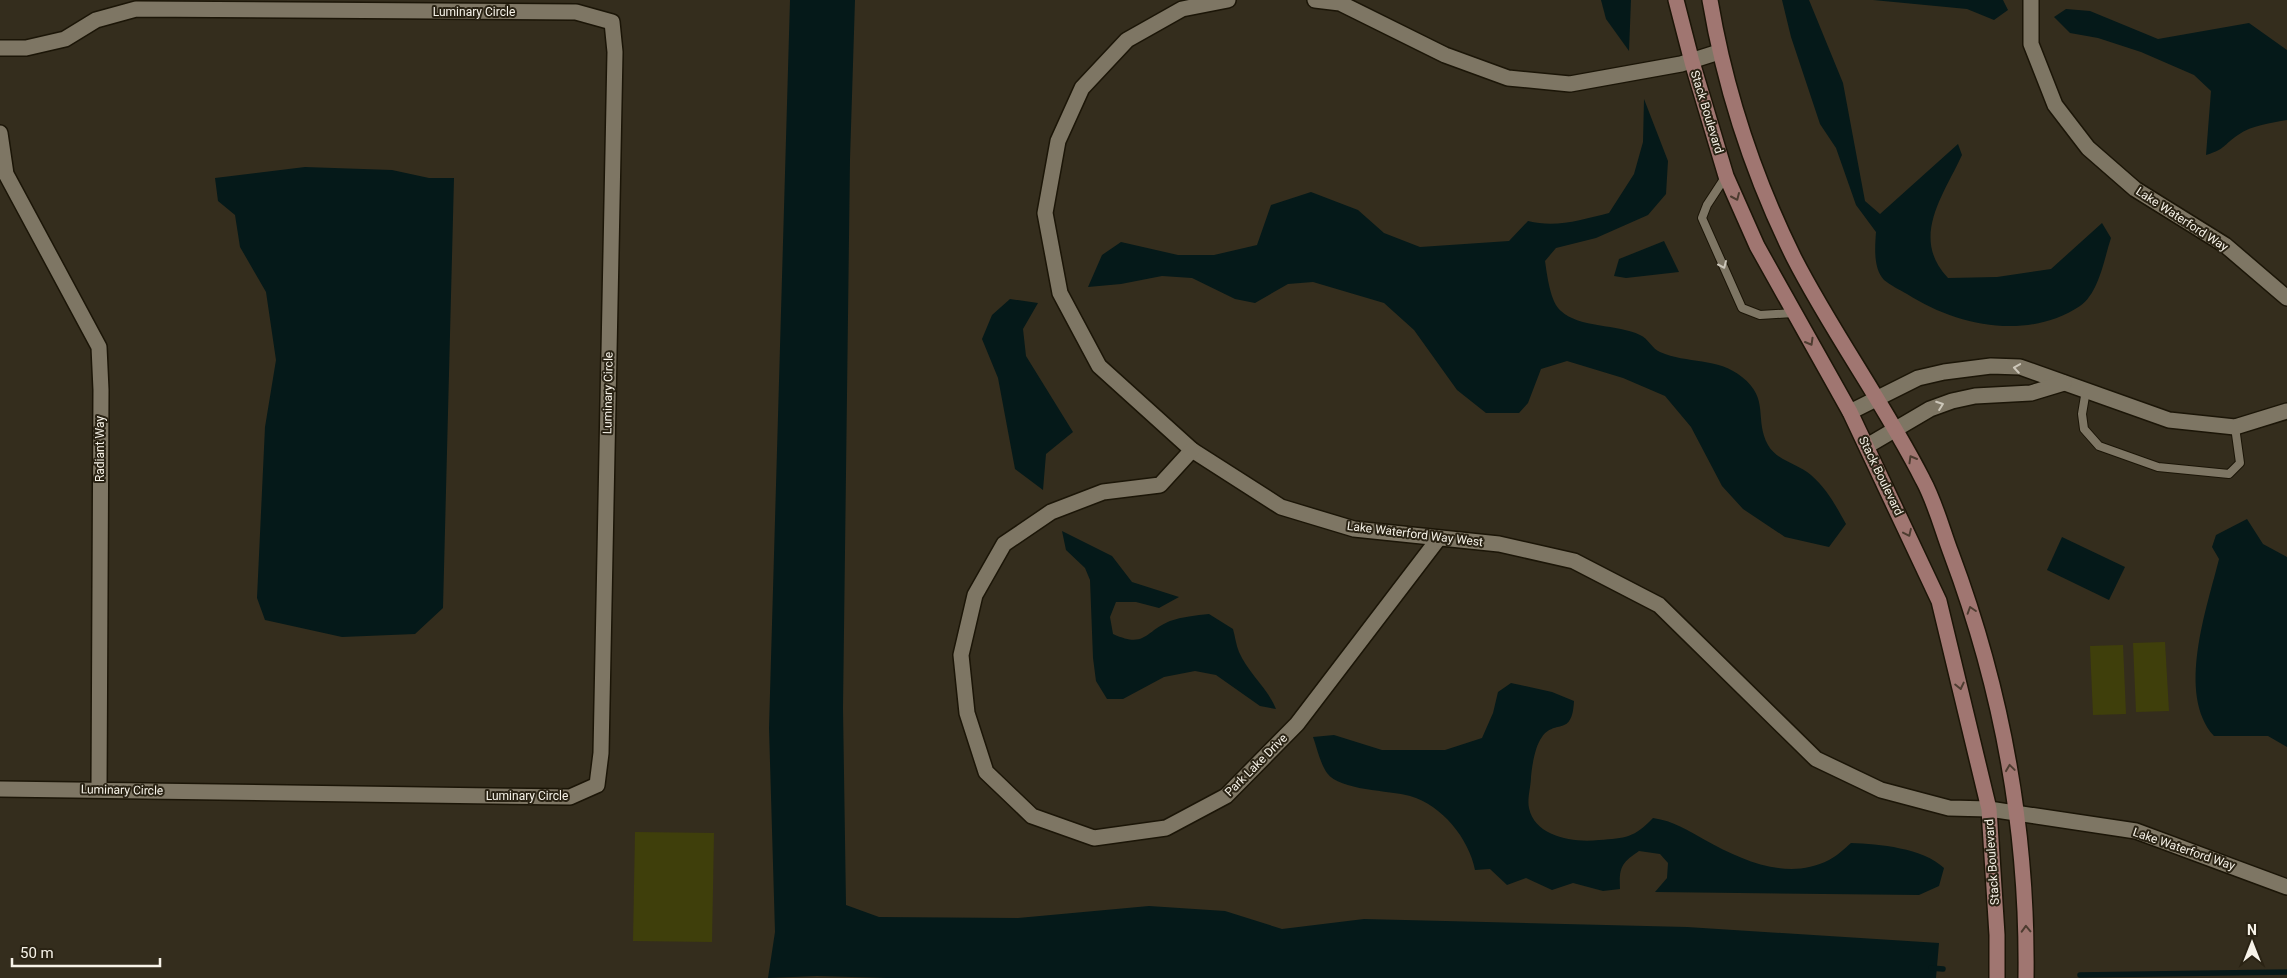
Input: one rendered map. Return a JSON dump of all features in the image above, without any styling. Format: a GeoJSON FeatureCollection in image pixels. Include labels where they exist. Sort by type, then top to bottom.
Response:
{"type":"FeatureCollection","features":[{"type":"Feature","properties":{"kind":"street","name":"Lake Waterford Way West"},"geometry":{"type":"LineString","coordinates":[[1228,0],[1182,9],[1127,40],[1082,88],[1058,141],[1045,213],[1060,293],[1099,366],[1192,450],[1281,507],[1354,529],[1499,544],[1574,561],[1658,605],[1816,760],[1881,790],[1949,808],[1989,809]]}},
{"type":"Feature","properties":{"kind":"street"},"geometry":{"type":"LineString","coordinates":[[1315,0],[1340,3],[1445,55],[1508,78],[1570,84],[1692,62],[1719,52]]}},
{"type":"Feature","properties":{"kind":"street","name":"Stack Boulevard"},"geometry":{"type":"LineString","coordinates":[[1676,0],[1692,62],[1726,176],[1757,246],[1850,412],[1939,601],[1989,809],[1997,935],[1997,978]]}},
{"type":"Feature","properties":{"kind":"street"},"geometry":{"type":"LineString","coordinates":[[1710,0],[1719,52],[1751,157],[1794,257],[1844,348],[1876,398],[1924,481],[1961,580],[1989,669],[2007,746],[2024,876],[2026,978]]}},
{"type":"Feature","properties":{"kind":"street","name":"Lake Waterford Way"},"geometry":{"type":"LineString","coordinates":[[2031,0],[2031,44],[2055,105],[2088,148],[2135,189],[2225,245],[2287,298]]}},
{"type":"Feature","properties":{"kind":"street","name":"Luminary Circle"},"geometry":{"type":"LineString","coordinates":[[0,48],[26,48],[65,39],[96,20],[136,10],[576,12],[612,22],[615,62],[601,753],[597,785],[570,797],[0,789]]}},
{"type":"Feature","properties":{"kind":"street","name":"Radiant Way"},"geometry":{"type":"LineString","coordinates":[[0,133],[6,174],[99,347],[101,390],[99,789]]}},
{"type":"Feature","properties":{"kind":"street"},"geometry":{"type":"LineString","coordinates":[[1850,412],[1918,378],[1944,372],[1991,366],[2020,367],[2169,420],[2235,427],[2287,411]]}},
{"type":"Feature","properties":{"kind":"street"},"geometry":{"type":"LineString","coordinates":[[1867,446],[1930,409],[1952,401],[1975,396],[2031,393],[2064,383]]}},
{"type":"Feature","properties":{"kind":"street","name":"Park Lake Drive"},"geometry":{"type":"LineString","coordinates":[[1192,450],[1160,485],[1103,492],[1052,512],[1004,544],[975,595],[961,655],[967,713],[986,772],[1032,816],[1094,838],[1166,828],[1226,796],[1297,724],[1439,538]]}},
{"type":"Feature","properties":{"kind":"street","name":"Lake Waterford Way"},"geometry":{"type":"LineString","coordinates":[[1989,809],[2136,831],[2287,887]]}},
{"type":"Feature","properties":{"kind":"lane"},"geometry":{"type":"LineString","coordinates":[[1726,176],[1706,204],[1702,218],[1742,308],[1760,315],[1794,313]]}},
{"type":"Feature","properties":{"kind":"lane"},"geometry":{"type":"LineString","coordinates":[[2086,390],[2082,414],[2084,429],[2099,446],[2158,467],[2229,474],[2240,463],[2235,427]]}},
{"type":"Feature","properties":{"kind":"shaded area"},"geometry":{"type":"Polygon","coordinates":[[[790,0],[855,0],[850,159],[843,708],[846,905],[879,917],[1018,918],[1149,906],[1225,911],[1282,929],[1364,919],[1687,927],[1939,943],[1936,978],[887,978],[817,976],[768,978],[775,932],[769,728],[790,0]]]}},
{"type":"Feature","properties":{"kind":"shaded area"},"geometry":{"type":"Polygon","coordinates":[[[1601,0],[1631,0],[1629,51],[1606,19],[1601,0]]]}},
{"type":"Feature","properties":{"kind":"shaded area"},"geometry":{"type":"Polygon","coordinates":[[[1782,0],[1809,0],[1843,83],[1865,201],[1880,214],[1958,144],[1962,155],[1939,201],[1931,232],[1931,248],[1937,263],[1948,278],[1997,277],[2051,269],[2102,223],[2111,238],[2100,275],[2092,293],[2080,306],[2059,317],[2038,323],[2015,326],[1992,325],[1948,314],[1927,305],[1884,280],[1876,263],[1876,232],[1856,205],[1836,148],[1820,124],[1791,37],[1782,0]]]}},
{"type":"Feature","properties":{"kind":"shaded area"},"geometry":{"type":"Polygon","coordinates":[[[1873,0],[2003,0],[2008,10],[1994,20],[1967,9],[1873,0]]]}},
{"type":"Feature","properties":{"kind":"shaded area"},"geometry":{"type":"Polygon","coordinates":[[[2066,9],[2090,11],[2158,39],[2249,23],[2287,50],[2287,120],[2249,129],[2238,135],[2221,149],[2206,155],[2211,91],[2194,75],[2141,52],[2098,38],[2070,33],[2054,17],[2066,9]]]}},
{"type":"Feature","properties":{"kind":"shaded area"},"geometry":{"type":"Polygon","coordinates":[[[1644,99],[1668,161],[1666,194],[1648,215],[1596,238],[1556,248],[1545,261],[1554,301],[1561,311],[1578,320],[1621,329],[1643,336],[1660,352],[1670,356],[1723,366],[1742,377],[1751,385],[1759,401],[1764,436],[1768,445],[1782,459],[1806,471],[1817,480],[1831,498],[1846,524],[1829,547],[1785,537],[1743,509],[1722,486],[1691,427],[1665,396],[1623,378],[1567,361],[1541,369],[1528,403],[1519,413],[1486,413],[1457,390],[1414,330],[1384,303],[1313,282],[1288,284],[1255,303],[1235,299],[1192,278],[1162,276],[1121,284],[1088,287],[1102,255],[1121,242],[1178,255],[1214,255],[1257,245],[1271,205],[1311,192],[1358,210],[1384,233],[1420,247],[1509,241],[1528,221],[1549,224],[1609,213],[1634,174],[1643,142],[1644,99]]]}},
{"type":"Feature","properties":{"kind":"shaded area"},"geometry":{"type":"Polygon","coordinates":[[[305,167],[392,170],[429,178],[454,178],[443,608],[415,634],[342,637],[265,620],[257,598],[265,427],[276,360],[266,292],[240,247],[235,215],[218,201],[215,178],[305,167]]]}},
{"type":"Feature","properties":{"kind":"shaded area"},"geometry":{"type":"Polygon","coordinates":[[[1664,241],[1679,272],[1626,278],[1614,276],[1619,259],[1664,241]]]}},
{"type":"Feature","properties":{"kind":"shaded area"},"geometry":{"type":"Polygon","coordinates":[[[1010,299],[1038,303],[1023,329],[1026,356],[1073,432],[1046,454],[1043,490],[1015,469],[998,378],[982,339],[992,315],[1010,299]]]}},
{"type":"Feature","properties":{"kind":"shaded area"},"geometry":{"type":"Polygon","coordinates":[[[2247,519],[2263,544],[2287,557],[2287,747],[2268,736],[2214,736],[2203,718],[2197,698],[2198,650],[2202,625],[2219,559],[2212,547],[2216,535],[2247,519]]]}},
{"type":"Feature","properties":{"kind":"shaded area"},"geometry":{"type":"Polygon","coordinates":[[[1062,531],[1112,556],[1132,582],[1179,597],[1159,608],[1136,602],[1116,602],[1110,617],[1113,634],[1132,640],[1139,639],[1170,621],[1189,616],[1209,614],[1233,629],[1243,660],[1268,694],[1276,709],[1260,706],[1216,675],[1195,671],[1164,677],[1123,699],[1107,699],[1096,681],[1093,658],[1090,580],[1085,568],[1066,550],[1062,531]]]}},
{"type":"Feature","properties":{"kind":"shaded area"},"geometry":{"type":"Polygon","coordinates":[[[2062,537],[2125,567],[2109,600],[2047,570],[2062,537]]]}},
{"type":"Feature","properties":{"kind":"shaded area"},"geometry":{"type":"Polygon","coordinates":[[[2165,642],[2169,711],[2136,712],[2133,643],[2165,642]]]}},
{"type":"Feature","properties":{"kind":"shaded area"},"geometry":{"type":"Polygon","coordinates":[[[2123,645],[2126,714],[2093,715],[2090,646],[2123,645]]]}},
{"type":"Feature","properties":{"kind":"shaded area"},"geometry":{"type":"Polygon","coordinates":[[[1511,683],[1552,692],[1574,701],[1570,720],[1567,724],[1547,732],[1542,737],[1537,746],[1533,762],[1529,808],[1539,826],[1547,832],[1567,839],[1589,841],[1616,839],[1635,833],[1653,818],[1680,826],[1720,848],[1750,861],[1766,866],[1798,869],[1829,860],[1851,843],[1887,846],[1913,852],[1935,861],[1944,868],[1939,886],[1919,895],[1655,892],[1667,878],[1668,863],[1660,854],[1639,851],[1628,859],[1622,867],[1620,889],[1603,891],[1573,883],[1552,890],[1526,878],[1507,885],[1490,869],[1475,870],[1472,858],[1460,835],[1443,815],[1433,807],[1422,800],[1410,796],[1353,787],[1342,783],[1333,779],[1322,765],[1313,737],[1334,735],[1382,750],[1445,750],[1482,738],[1493,713],[1498,692],[1511,683]]]}},
{"type":"Feature","properties":{"kind":"shaded area"},"geometry":{"type":"Polygon","coordinates":[[[635,832],[714,833],[712,942],[633,941],[635,832]]]}},
{"type":"Feature","properties":{"kind":"waterway"},"geometry":{"type":"LineString","coordinates":[[1931,968],[1943,969]]}},
{"type":"Feature","properties":{"kind":"waterway"},"geometry":{"type":"LineString","coordinates":[[2080,975],[2287,972]]}}]}
